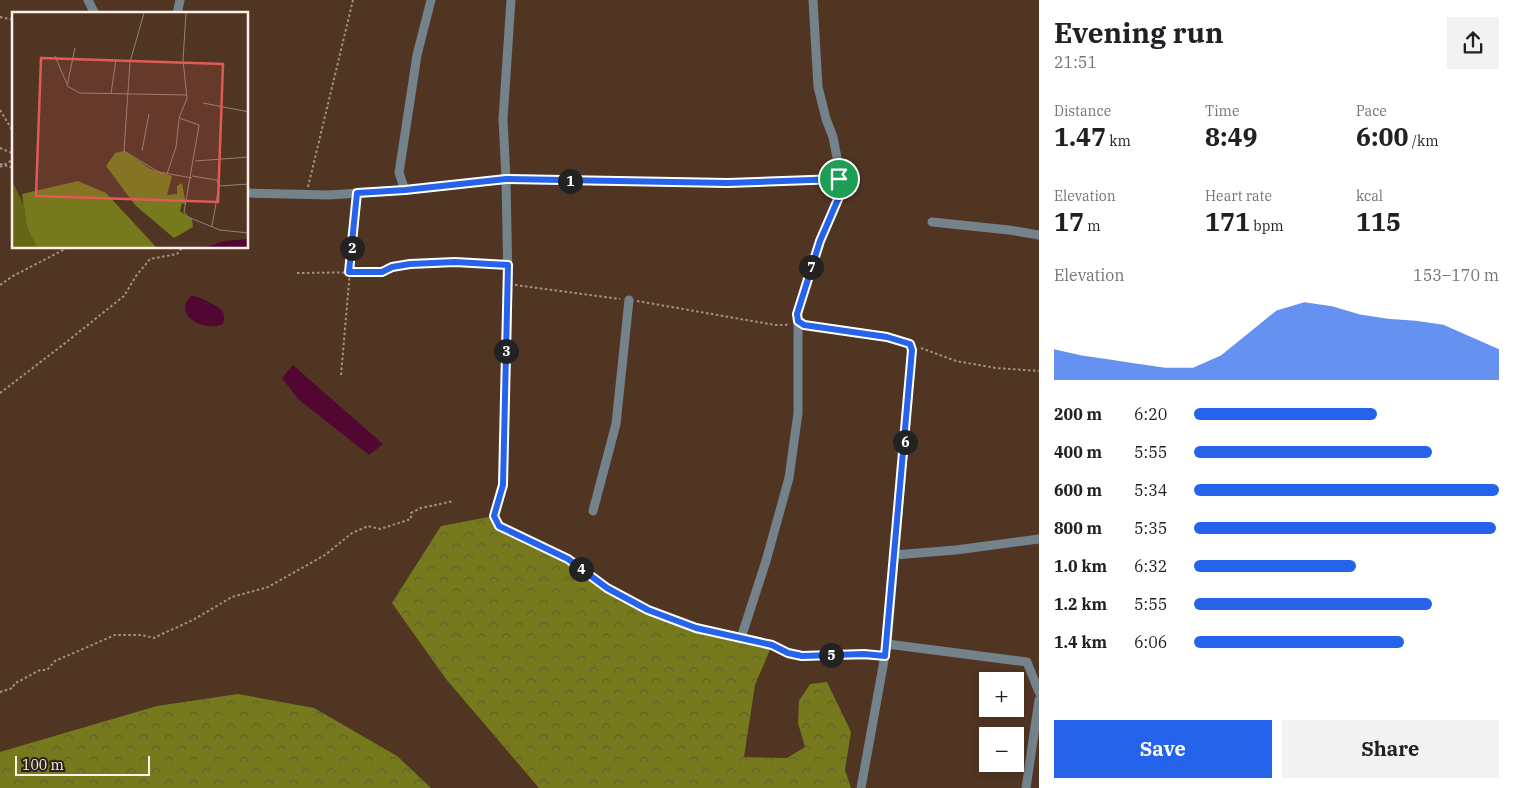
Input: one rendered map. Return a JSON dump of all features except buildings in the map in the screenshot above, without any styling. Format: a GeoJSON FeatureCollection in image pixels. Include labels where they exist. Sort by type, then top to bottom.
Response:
{"type":"FeatureCollection","features":[{"type":"Feature","properties":{"kind":"street"},"geometry":{"type":"LineString","coordinates":[[88,0],[94,12]]}},
{"type":"Feature","properties":{"kind":"street"},"geometry":{"type":"LineString","coordinates":[[405,190],[399,173],[417,55],[431,0]]}},
{"type":"Feature","properties":{"kind":"street"},"geometry":{"type":"LineString","coordinates":[[511,0],[503,119],[508,284],[503,485],[494,516],[499,526],[568,559],[607,588],[648,610],[696,628],[772,645],[788,653],[802,656],[864,654],[885,656]]}},
{"type":"Feature","properties":{"kind":"street"},"geometry":{"type":"LineString","coordinates":[[741,638],[766,561],[789,478],[798,413],[797,314],[820,241],[839,197],[838,163],[833,137],[826,119],[818,87],[813,0]]}},
{"type":"Feature","properties":{"kind":"street"},"geometry":{"type":"LineString","coordinates":[[249,193],[357,193],[405,190],[506,179],[728,183],[839,179]]}},
{"type":"Feature","properties":{"kind":"street"},"geometry":{"type":"LineString","coordinates":[[932,222],[1039,235]]}},
{"type":"Feature","properties":{"kind":"street"},"geometry":{"type":"LineString","coordinates":[[593,511],[616,424],[629,300]]}},
{"type":"Feature","properties":{"kind":"street"},"geometry":{"type":"LineString","coordinates":[[798,321],[804,325],[887,337],[910,344],[912,350],[887,644],[861,788]]}},
{"type":"Feature","properties":{"kind":"street"},"geometry":{"type":"LineString","coordinates":[[894,556],[1039,540]]}},
{"type":"Feature","properties":{"kind":"street"},"geometry":{"type":"LineString","coordinates":[[887,644],[1027,662],[1039,692]]}},
{"type":"Feature","properties":{"kind":"street"},"geometry":{"type":"LineString","coordinates":[[1026,788],[1039,700]]}},
{"type":"Feature","properties":{"kind":"path"},"geometry":{"type":"LineString","coordinates":[[307,194],[353,0]]}},
{"type":"Feature","properties":{"kind":"path"},"geometry":{"type":"LineString","coordinates":[[0,110],[12,130]]}},
{"type":"Feature","properties":{"kind":"path"},"geometry":{"type":"LineString","coordinates":[[0,148],[12,153]]}},
{"type":"Feature","properties":{"kind":"path"},"geometry":{"type":"LineString","coordinates":[[341,375],[357,193]]}},
{"type":"Feature","properties":{"kind":"path"},"geometry":{"type":"LineString","coordinates":[[0,284],[65,249]]}},
{"type":"Feature","properties":{"kind":"path"},"geometry":{"type":"LineString","coordinates":[[0,393],[124,296],[136,276],[150,259],[177,254],[181,249]]}},
{"type":"Feature","properties":{"kind":"path"},"geometry":{"type":"LineString","coordinates":[[297,273],[382,272],[392,267],[410,264],[455,262],[508,265]]}},
{"type":"Feature","properties":{"kind":"path"},"geometry":{"type":"LineString","coordinates":[[508,284],[629,300],[775,325],[785,326],[798,321]]}},
{"type":"Feature","properties":{"kind":"path"},"geometry":{"type":"LineString","coordinates":[[910,344],[956,361],[996,368],[1039,371]]}},
{"type":"Feature","properties":{"kind":"path"},"geometry":{"type":"LineString","coordinates":[[0,692],[13,688],[14,684],[40,670],[47,670],[55,660],[115,635],[142,635],[154,638],[193,620],[232,597],[268,587],[325,555],[352,533],[368,526],[380,529],[411,519],[412,512],[421,508],[454,501]]}},
{"type":"Feature","properties":{"kind":"green space"},"geometry":{"type":"Polygon","coordinates":[[[494,516],[499,526],[568,559],[647,610],[772,645],[755,685],[744,757],[787,758],[805,747],[798,723],[799,701],[810,684],[827,682],[851,732],[845,770],[851,788],[539,788],[446,679],[392,603],[441,526],[494,516]]]}},
{"type":"Feature","properties":{"kind":"green space"},"geometry":{"type":"Polygon","coordinates":[[[238,694],[314,708],[397,756],[431,788],[0,788],[0,752],[157,706],[238,694]]]}},
{"type":"Feature","properties":{"kind":"shaded area"},"geometry":{"type":"Polygon","coordinates":[[[191,296],[203,299],[221,310],[224,315],[223,324],[207,326],[192,320],[187,315],[185,309],[186,303],[191,296]]]}},
{"type":"Feature","properties":{"kind":"shaded area"},"geometry":{"type":"Polygon","coordinates":[[[293,365],[383,444],[369,455],[298,399],[282,378],[293,365]]]}},
{"type":"Feature","properties":{"kind":"route"},"geometry":{"type":"LineString","coordinates":[[506,179],[728,183],[839,179],[839,197],[820,241],[797,314],[798,321],[804,325],[887,337],[910,344],[912,350],[885,656],[864,654],[802,656],[788,653],[772,645],[696,628],[648,610],[607,588],[568,559],[499,526],[494,516],[503,485],[508,265],[455,262],[410,264],[392,267],[382,272],[349,272],[357,193],[405,190],[506,179]]}}]}
